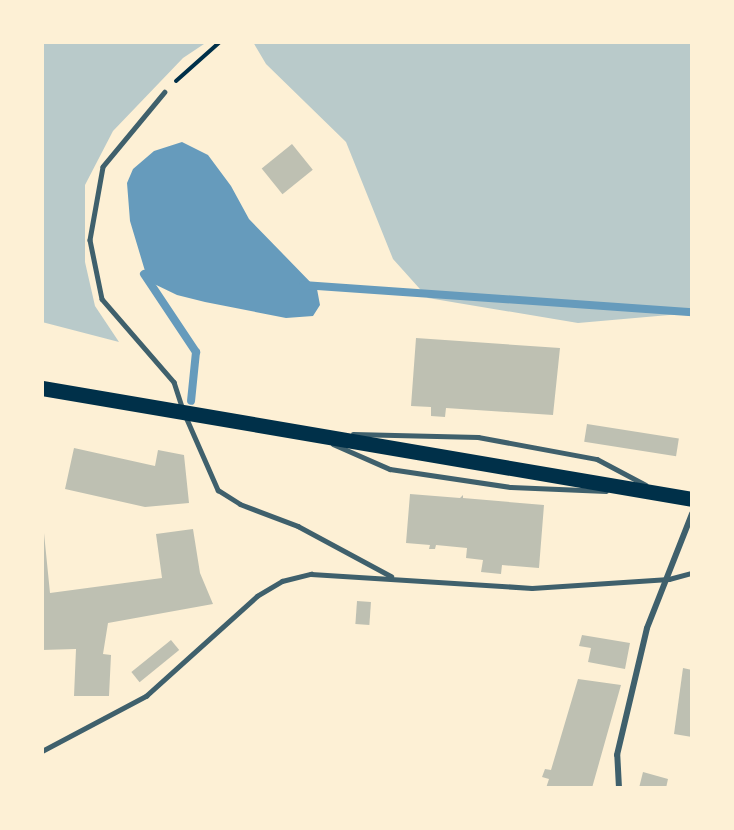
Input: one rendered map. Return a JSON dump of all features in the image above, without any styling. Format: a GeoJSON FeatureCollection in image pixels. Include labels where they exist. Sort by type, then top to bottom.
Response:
{"type":"FeatureCollection","features":[{"type":"Feature","properties":{"kind":"main road"},"geometry":{"type":"LineString","coordinates":[[42,388],[692,499]]}},
{"type":"Feature","properties":{"kind":"street"},"geometry":{"type":"LineString","coordinates":[[619,788],[617,755],[641,651],[692,514]]}},
{"type":"Feature","properties":{"kind":"lane"},"geometry":{"type":"LineString","coordinates":[[165,92],[103,167],[90,240],[102,299],[174,382],[194,442],[218,490],[240,504],[298,526],[393,578]]}},
{"type":"Feature","properties":{"kind":"lane"},"geometry":{"type":"LineString","coordinates":[[309,433],[390,469],[512,488],[662,493]]}},
{"type":"Feature","properties":{"kind":"lane"},"geometry":{"type":"LineString","coordinates":[[309,433],[478,437],[597,459],[662,493]]}},
{"type":"Feature","properties":{"kind":"lane"},"geometry":{"type":"LineString","coordinates":[[42,751],[146,696],[257,596],[282,581],[312,574],[532,588],[669,579],[692,573]]}},
{"type":"Feature","properties":{"kind":"path"},"geometry":{"type":"LineString","coordinates":[[165,92],[220,42]]}},
{"type":"Feature","properties":{"kind":"shaded area"},"geometry":{"type":"Polygon","coordinates":[[[42,42],[207,42],[183,58],[113,131],[85,185],[85,262],[95,306],[119,342],[42,322],[42,42]]]}},
{"type":"Feature","properties":{"kind":"shaded area"},"geometry":{"type":"Polygon","coordinates":[[[253,42],[692,42],[692,313],[578,323],[428,298],[393,259],[346,142],[266,64],[253,42]]]}},
{"type":"Feature","properties":{"kind":"water"},"geometry":{"type":"Polygon","coordinates":[[[182,142],[208,155],[231,186],[249,219],[317,289],[320,305],[313,316],[286,318],[205,302],[177,295],[148,281],[130,221],[127,183],[133,169],[154,151],[182,142]]]}},
{"type":"Feature","properties":{"kind":"building"},"geometry":{"type":"Polygon","coordinates":[[[292,144],[313,170],[282,194],[262,169],[292,144]]]}},
{"type":"Feature","properties":{"kind":"building"},"geometry":{"type":"Polygon","coordinates":[[[416,338],[560,348],[553,415],[446,408],[445,417],[431,416],[431,407],[411,406],[416,338]]]}},
{"type":"Feature","properties":{"kind":"building"},"geometry":{"type":"Polygon","coordinates":[[[587,424],[679,439],[676,456],[584,442],[587,424]]]}},
{"type":"Feature","properties":{"kind":"building"},"geometry":{"type":"Polygon","coordinates":[[[74,448],[155,466],[158,450],[184,455],[189,503],[145,507],[65,489],[74,448]]]}},
{"type":"Feature","properties":{"kind":"building"},"geometry":{"type":"Polygon","coordinates":[[[410,494],[460,498],[463,495],[463,498],[544,505],[539,568],[502,565],[501,574],[481,572],[483,560],[466,558],[467,548],[436,545],[435,549],[429,549],[430,545],[406,543],[410,494]]]}},
{"type":"Feature","properties":{"kind":"building"},"geometry":{"type":"Polygon","coordinates":[[[42,513],[50,593],[162,578],[156,534],[193,529],[200,573],[213,604],[108,623],[103,654],[111,655],[109,696],[74,696],[76,649],[42,650],[42,513]]]}},
{"type":"Feature","properties":{"kind":"building"},"geometry":{"type":"Polygon","coordinates":[[[357,601],[371,602],[369,625],[355,624],[357,601]]]}},
{"type":"Feature","properties":{"kind":"building"},"geometry":{"type":"Polygon","coordinates":[[[582,635],[630,643],[625,669],[588,662],[591,648],[579,646],[582,635]]]}},
{"type":"Feature","properties":{"kind":"building"},"geometry":{"type":"Polygon","coordinates":[[[171,640],[179,650],[140,682],[131,672],[171,640]]]}},
{"type":"Feature","properties":{"kind":"building"},"geometry":{"type":"Polygon","coordinates":[[[683,668],[692,670],[692,737],[674,734],[683,668]]]}},
{"type":"Feature","properties":{"kind":"building"},"geometry":{"type":"Polygon","coordinates":[[[578,679],[621,685],[592,788],[546,788],[549,779],[542,777],[545,769],[551,770],[578,679]]]}},
{"type":"Feature","properties":{"kind":"building"},"geometry":{"type":"Polygon","coordinates":[[[643,772],[668,779],[666,788],[639,788],[643,772]]]}},
{"type":"Feature","properties":{"kind":"waterway"},"geometry":{"type":"LineString","coordinates":[[144,274],[196,352],[191,401]]}},
{"type":"Feature","properties":{"kind":"waterway"},"geometry":{"type":"LineString","coordinates":[[303,285],[692,312]]}}]}
